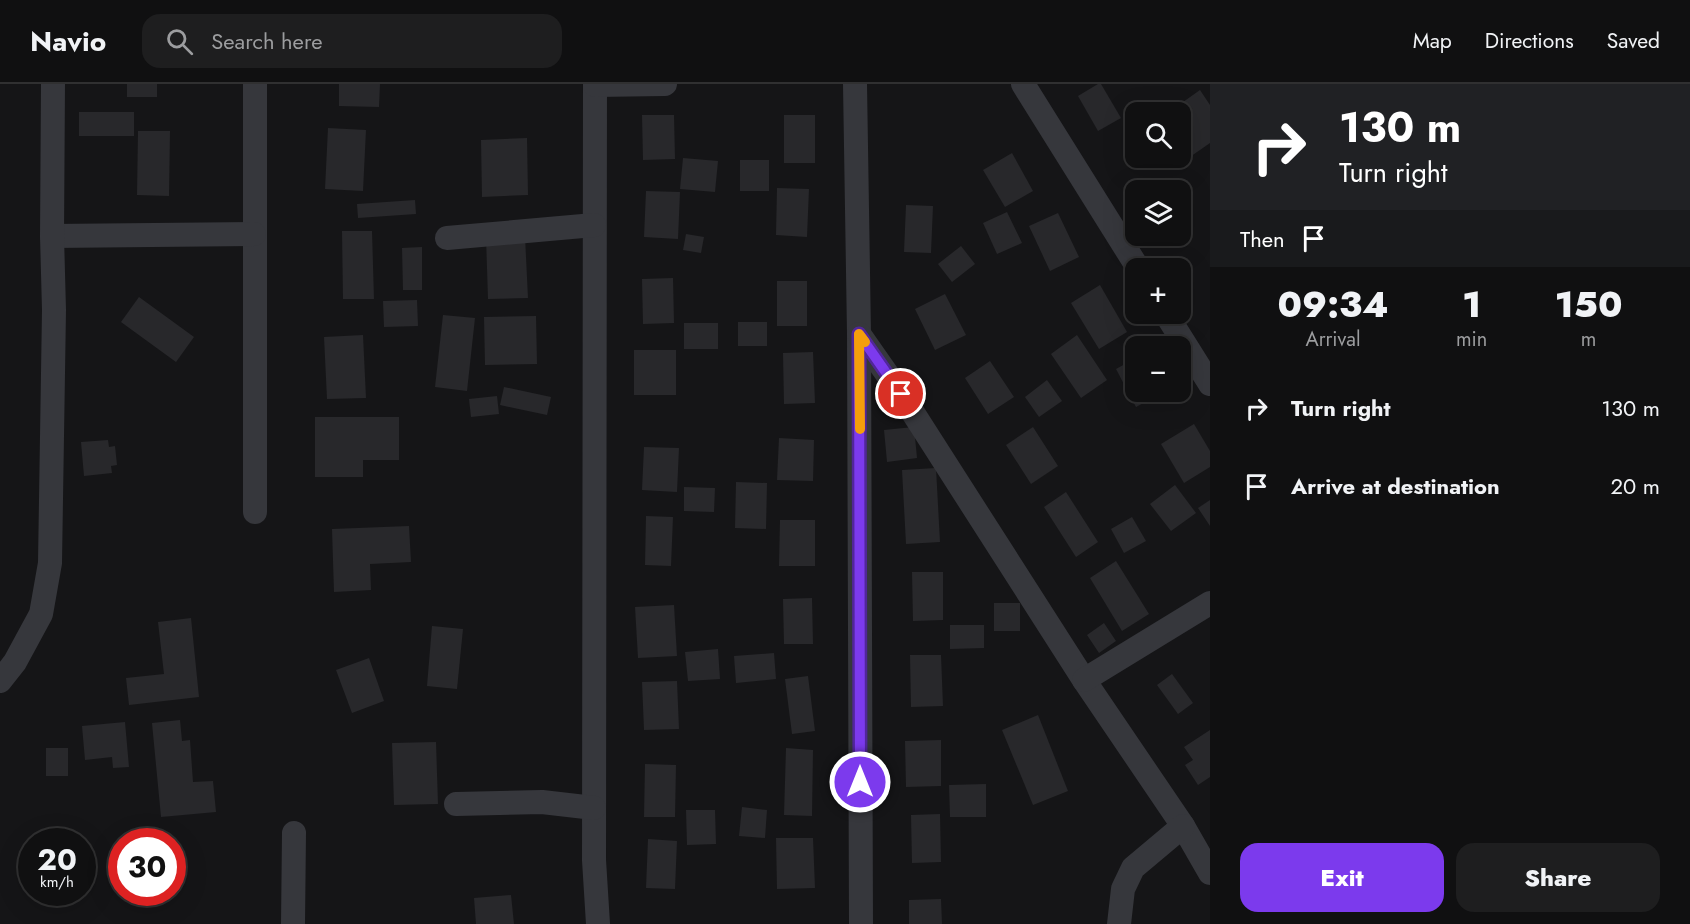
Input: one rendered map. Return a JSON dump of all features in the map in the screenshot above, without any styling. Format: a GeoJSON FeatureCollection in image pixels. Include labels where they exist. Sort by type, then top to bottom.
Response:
{"type":"FeatureCollection","features":[{"type":"Feature","properties":{"kind":"street"},"geometry":{"type":"LineString","coordinates":[[0,681],[15,662],[41,614],[50,563],[54,310],[53,84]]}},
{"type":"Feature","properties":{"kind":"street"},"geometry":{"type":"LineString","coordinates":[[255,84],[255,512]]}},
{"type":"Feature","properties":{"kind":"street"},"geometry":{"type":"LineString","coordinates":[[598,924],[594,860],[595,85],[665,84]]}},
{"type":"Feature","properties":{"kind":"street"},"geometry":{"type":"LineString","coordinates":[[855,84],[859,334],[861,924]]}},
{"type":"Feature","properties":{"kind":"street"},"geometry":{"type":"LineString","coordinates":[[1023,84],[1132,258]]}},
{"type":"Feature","properties":{"kind":"street"},"geometry":{"type":"LineString","coordinates":[[447,238],[594,225]]}},
{"type":"Feature","properties":{"kind":"street"},"geometry":{"type":"LineString","coordinates":[[52,236],[254,234]]}},
{"type":"Feature","properties":{"kind":"street"},"geometry":{"type":"LineString","coordinates":[[1172,324],[1210,384]]}},
{"type":"Feature","properties":{"kind":"street"},"geometry":{"type":"LineString","coordinates":[[859,334],[901,394],[1084,680],[1183,826],[1210,873]]}},
{"type":"Feature","properties":{"kind":"street"},"geometry":{"type":"LineString","coordinates":[[1084,680],[1210,603]]}},
{"type":"Feature","properties":{"kind":"street"},"geometry":{"type":"LineString","coordinates":[[456,804],[542,802],[594,808]]}},
{"type":"Feature","properties":{"kind":"street"},"geometry":{"type":"LineString","coordinates":[[1119,924],[1124,889],[1133,868],[1183,826]]}},
{"type":"Feature","properties":{"kind":"street"},"geometry":{"type":"LineString","coordinates":[[293,924],[294,833]]}},
{"type":"Feature","properties":{"kind":"building"},"geometry":{"type":"Polygon","coordinates":[[[127,84],[157,84],[157,97],[127,97],[127,84]]]}},
{"type":"Feature","properties":{"kind":"building"},"geometry":{"type":"Polygon","coordinates":[[[339,84],[380,84],[379,107],[339,106],[339,84]]]}},
{"type":"Feature","properties":{"kind":"building"},"geometry":{"type":"Polygon","coordinates":[[[1101,84],[1121,118],[1098,131],[1078,96],[1101,84]]]}},
{"type":"Feature","properties":{"kind":"building"},"geometry":{"type":"Polygon","coordinates":[[[1200,90],[1210,105],[1210,143],[1191,156],[1191,102],[1183,102],[1200,90]]]}},
{"type":"Feature","properties":{"kind":"building"},"geometry":{"type":"Polygon","coordinates":[[[79,112],[134,112],[134,136],[79,136],[79,112]]]}},
{"type":"Feature","properties":{"kind":"building"},"geometry":{"type":"Polygon","coordinates":[[[642,115],[674,115],[675,159],[643,160],[642,115]]]}},
{"type":"Feature","properties":{"kind":"building"},"geometry":{"type":"Polygon","coordinates":[[[784,115],[815,115],[815,163],[784,163],[784,115]]]}},
{"type":"Feature","properties":{"kind":"building"},"geometry":{"type":"Polygon","coordinates":[[[328,128],[366,130],[363,191],[325,189],[328,128]]]}},
{"type":"Feature","properties":{"kind":"building"},"geometry":{"type":"Polygon","coordinates":[[[138,131],[170,131],[169,196],[137,195],[138,131]]]}},
{"type":"Feature","properties":{"kind":"building"},"geometry":{"type":"Polygon","coordinates":[[[527,138],[528,195],[482,197],[481,140],[527,138]]]}},
{"type":"Feature","properties":{"kind":"building"},"geometry":{"type":"Polygon","coordinates":[[[1012,153],[1033,191],[1005,207],[983,170],[1012,153]]]}},
{"type":"Feature","properties":{"kind":"building"},"geometry":{"type":"Polygon","coordinates":[[[683,158],[718,161],[715,192],[680,189],[683,158]]]}},
{"type":"Feature","properties":{"kind":"building"},"geometry":{"type":"Polygon","coordinates":[[[740,160],[769,160],[769,191],[740,191],[740,160]]]}},
{"type":"Feature","properties":{"kind":"building"},"geometry":{"type":"Polygon","coordinates":[[[777,188],[809,189],[807,237],[776,235],[777,188]]]}},
{"type":"Feature","properties":{"kind":"building"},"geometry":{"type":"Polygon","coordinates":[[[646,191],[680,192],[678,239],[644,237],[646,191]]]}},
{"type":"Feature","properties":{"kind":"building"},"geometry":{"type":"Polygon","coordinates":[[[415,200],[416,214],[358,218],[357,204],[415,200]]]}},
{"type":"Feature","properties":{"kind":"building"},"geometry":{"type":"Polygon","coordinates":[[[906,205],[933,206],[931,253],[904,252],[906,205]]]}},
{"type":"Feature","properties":{"kind":"building"},"geometry":{"type":"Polygon","coordinates":[[[1007,212],[1022,243],[997,254],[983,223],[1007,212]]]}},
{"type":"Feature","properties":{"kind":"building"},"geometry":{"type":"Polygon","coordinates":[[[1058,213],[1079,257],[1050,271],[1029,226],[1058,213]]]}},
{"type":"Feature","properties":{"kind":"building"},"geometry":{"type":"Polygon","coordinates":[[[342,231],[372,231],[374,299],[343,299],[342,231]]]}},
{"type":"Feature","properties":{"kind":"building"},"geometry":{"type":"Polygon","coordinates":[[[686,234],[704,237],[701,253],[683,250],[686,234]]]}},
{"type":"Feature","properties":{"kind":"building"},"geometry":{"type":"Polygon","coordinates":[[[525,236],[528,298],[488,299],[486,237],[525,236]]]}},
{"type":"Feature","properties":{"kind":"building"},"geometry":{"type":"Polygon","coordinates":[[[961,246],[975,264],[952,282],[938,264],[961,246]]]}},
{"type":"Feature","properties":{"kind":"building"},"geometry":{"type":"Polygon","coordinates":[[[422,247],[422,290],[403,290],[402,248],[422,247]]]}},
{"type":"Feature","properties":{"kind":"building"},"geometry":{"type":"Polygon","coordinates":[[[673,278],[674,323],[643,324],[642,279],[673,278]]]}},
{"type":"Feature","properties":{"kind":"building"},"geometry":{"type":"Polygon","coordinates":[[[777,281],[807,281],[807,326],[777,326],[777,281]]]}},
{"type":"Feature","properties":{"kind":"building"},"geometry":{"type":"Polygon","coordinates":[[[1100,285],[1127,332],[1099,349],[1071,303],[1100,285]]]}},
{"type":"Feature","properties":{"kind":"building"},"geometry":{"type":"Polygon","coordinates":[[[945,294],[966,335],[935,350],[915,309],[945,294]]]}},
{"type":"Feature","properties":{"kind":"building"},"geometry":{"type":"Polygon","coordinates":[[[139,297],[194,337],[176,362],[121,322],[139,297]]]}},
{"type":"Feature","properties":{"kind":"building"},"geometry":{"type":"Polygon","coordinates":[[[417,300],[418,326],[384,327],[383,301],[417,300]]]}},
{"type":"Feature","properties":{"kind":"building"},"geometry":{"type":"Polygon","coordinates":[[[443,315],[475,318],[467,391],[435,387],[443,315]]]}},
{"type":"Feature","properties":{"kind":"building"},"geometry":{"type":"Polygon","coordinates":[[[536,316],[537,364],[485,365],[484,317],[536,316]]]}},
{"type":"Feature","properties":{"kind":"building"},"geometry":{"type":"Polygon","coordinates":[[[738,322],[767,322],[767,346],[738,346],[738,322]]]}},
{"type":"Feature","properties":{"kind":"building"},"geometry":{"type":"Polygon","coordinates":[[[684,323],[718,323],[718,349],[684,349],[684,323]]]}},
{"type":"Feature","properties":{"kind":"building"},"geometry":{"type":"Polygon","coordinates":[[[363,335],[366,398],[327,399],[324,337],[363,335]]]}},
{"type":"Feature","properties":{"kind":"building"},"geometry":{"type":"Polygon","coordinates":[[[1077,335],[1107,380],[1081,398],[1051,354],[1077,335]]]}},
{"type":"Feature","properties":{"kind":"building"},"geometry":{"type":"Polygon","coordinates":[[[634,350],[676,350],[676,395],[634,395],[634,350]]]}},
{"type":"Feature","properties":{"kind":"building"},"geometry":{"type":"Polygon","coordinates":[[[813,352],[815,403],[784,404],[783,353],[813,352]]]}},
{"type":"Feature","properties":{"kind":"building"},"geometry":{"type":"Polygon","coordinates":[[[990,361],[1014,397],[988,414],[965,378],[990,361]]]}},
{"type":"Feature","properties":{"kind":"building"},"geometry":{"type":"Polygon","coordinates":[[[1125,364],[1125,386],[1116,369],[1125,364]]]}},
{"type":"Feature","properties":{"kind":"building"},"geometry":{"type":"Polygon","coordinates":[[[1047,380],[1062,401],[1039,417],[1025,397],[1047,380]]]}},
{"type":"Feature","properties":{"kind":"building"},"geometry":{"type":"Polygon","coordinates":[[[504,387],[551,397],[547,415],[500,405],[504,387]]]}},
{"type":"Feature","properties":{"kind":"building"},"geometry":{"type":"Polygon","coordinates":[[[497,396],[499,414],[471,417],[469,399],[497,396]]]}},
{"type":"Feature","properties":{"kind":"building"},"geometry":{"type":"Polygon","coordinates":[[[1133,402],[1145,402],[1136,407],[1133,402]]]}},
{"type":"Feature","properties":{"kind":"building"},"geometry":{"type":"Polygon","coordinates":[[[315,417],[399,417],[399,460],[363,460],[363,477],[315,477],[315,417]]]}},
{"type":"Feature","properties":{"kind":"building"},"geometry":{"type":"Polygon","coordinates":[[[1194,424],[1210,451],[1210,467],[1184,483],[1161,444],[1194,424]]]}},
{"type":"Feature","properties":{"kind":"building"},"geometry":{"type":"Polygon","coordinates":[[[914,427],[917,458],[887,462],[884,430],[914,427]]]}},
{"type":"Feature","properties":{"kind":"building"},"geometry":{"type":"Polygon","coordinates":[[[1033,427],[1058,466],[1031,484],[1006,445],[1033,427]]]}},
{"type":"Feature","properties":{"kind":"building"},"geometry":{"type":"Polygon","coordinates":[[[779,438],[814,440],[813,481],[777,480],[779,438]]]}},
{"type":"Feature","properties":{"kind":"building"},"geometry":{"type":"Polygon","coordinates":[[[108,440],[109,447],[115,446],[117,465],[111,466],[112,473],[84,476],[81,442],[108,440]]]}},
{"type":"Feature","properties":{"kind":"building"},"geometry":{"type":"Polygon","coordinates":[[[644,447],[679,448],[677,492],[642,490],[644,447]]]}},
{"type":"Feature","properties":{"kind":"building"},"geometry":{"type":"Polygon","coordinates":[[[936,468],[940,542],[906,544],[902,470],[936,468]]]}},
{"type":"Feature","properties":{"kind":"building"},"geometry":{"type":"Polygon","coordinates":[[[736,482],[767,483],[766,529],[735,528],[736,482]]]}},
{"type":"Feature","properties":{"kind":"building"},"geometry":{"type":"Polygon","coordinates":[[[1175,485],[1196,513],[1171,531],[1150,504],[1175,485]]]}},
{"type":"Feature","properties":{"kind":"building"},"geometry":{"type":"Polygon","coordinates":[[[684,487],[715,488],[714,512],[684,511],[684,487]]]}},
{"type":"Feature","properties":{"kind":"building"},"geometry":{"type":"Polygon","coordinates":[[[1066,492],[1098,542],[1076,557],[1044,507],[1066,492]]]}},
{"type":"Feature","properties":{"kind":"building"},"geometry":{"type":"Polygon","coordinates":[[[1210,500],[1210,526],[1198,508],[1210,500]]]}},
{"type":"Feature","properties":{"kind":"building"},"geometry":{"type":"Polygon","coordinates":[[[646,516],[673,517],[671,566],[645,565],[646,516]]]}},
{"type":"Feature","properties":{"kind":"building"},"geometry":{"type":"Polygon","coordinates":[[[1132,517],[1146,541],[1124,553],[1111,529],[1132,517]]]}},
{"type":"Feature","properties":{"kind":"building"},"geometry":{"type":"Polygon","coordinates":[[[780,520],[815,520],[815,566],[779,566],[780,520]]]}},
{"type":"Feature","properties":{"kind":"building"},"geometry":{"type":"Polygon","coordinates":[[[409,526],[411,562],[370,564],[371,590],[334,592],[332,529],[409,526]]]}},
{"type":"Feature","properties":{"kind":"building"},"geometry":{"type":"Polygon","coordinates":[[[1116,561],[1149,614],[1122,631],[1090,578],[1116,561]]]}},
{"type":"Feature","properties":{"kind":"building"},"geometry":{"type":"Polygon","coordinates":[[[912,572],[943,572],[943,620],[913,621],[912,572]]]}},
{"type":"Feature","properties":{"kind":"building"},"geometry":{"type":"Polygon","coordinates":[[[812,598],[813,644],[784,644],[783,599],[812,598]]]}},
{"type":"Feature","properties":{"kind":"building"},"geometry":{"type":"Polygon","coordinates":[[[994,603],[1020,603],[1020,631],[994,631],[994,603]]]}},
{"type":"Feature","properties":{"kind":"building"},"geometry":{"type":"Polygon","coordinates":[[[674,605],[677,656],[638,658],[635,607],[674,605]]]}},
{"type":"Feature","properties":{"kind":"building"},"geometry":{"type":"Polygon","coordinates":[[[191,618],[199,697],[129,705],[126,678],[164,674],[158,622],[191,618]]]}},
{"type":"Feature","properties":{"kind":"building"},"geometry":{"type":"Polygon","coordinates":[[[1104,623],[1116,641],[1099,653],[1087,635],[1104,623]]]}},
{"type":"Feature","properties":{"kind":"building"},"geometry":{"type":"Polygon","coordinates":[[[950,625],[984,625],[984,648],[950,649],[950,625]]]}},
{"type":"Feature","properties":{"kind":"building"},"geometry":{"type":"Polygon","coordinates":[[[432,626],[463,629],[457,689],[427,686],[432,626]]]}},
{"type":"Feature","properties":{"kind":"building"},"geometry":{"type":"Polygon","coordinates":[[[718,649],[720,679],[688,681],[685,652],[718,649]]]}},
{"type":"Feature","properties":{"kind":"building"},"geometry":{"type":"Polygon","coordinates":[[[774,653],[776,679],[736,683],[734,656],[774,653]]]}},
{"type":"Feature","properties":{"kind":"building"},"geometry":{"type":"Polygon","coordinates":[[[910,655],[941,655],[943,706],[911,707],[910,655]]]}},
{"type":"Feature","properties":{"kind":"building"},"geometry":{"type":"Polygon","coordinates":[[[369,658],[384,701],[352,713],[336,670],[369,658]]]}},
{"type":"Feature","properties":{"kind":"building"},"geometry":{"type":"Polygon","coordinates":[[[1172,674],[1193,703],[1178,714],[1157,685],[1172,674]]]}},
{"type":"Feature","properties":{"kind":"building"},"geometry":{"type":"Polygon","coordinates":[[[808,676],[815,731],[792,734],[785,679],[808,676]]]}},
{"type":"Feature","properties":{"kind":"building"},"geometry":{"type":"Polygon","coordinates":[[[677,681],[679,729],[644,730],[642,682],[677,681]]]}},
{"type":"Feature","properties":{"kind":"building"},"geometry":{"type":"Polygon","coordinates":[[[1038,715],[1068,791],[1033,805],[1002,730],[1038,715]]]}},
{"type":"Feature","properties":{"kind":"building"},"geometry":{"type":"Polygon","coordinates":[[[180,720],[182,741],[190,740],[193,782],[213,781],[216,812],[161,817],[152,723],[180,720]]]}},
{"type":"Feature","properties":{"kind":"building"},"geometry":{"type":"Polygon","coordinates":[[[125,722],[129,767],[113,768],[112,757],[85,760],[82,726],[125,722]]]}},
{"type":"Feature","properties":{"kind":"building"},"geometry":{"type":"Polygon","coordinates":[[[1210,730],[1210,777],[1198,785],[1185,765],[1193,760],[1184,747],[1210,730]]]}},
{"type":"Feature","properties":{"kind":"building"},"geometry":{"type":"Polygon","coordinates":[[[941,740],[941,786],[906,787],[905,741],[941,740]]]}},
{"type":"Feature","properties":{"kind":"building"},"geometry":{"type":"Polygon","coordinates":[[[436,742],[438,804],[394,805],[392,743],[436,742]]]}},
{"type":"Feature","properties":{"kind":"building"},"geometry":{"type":"Polygon","coordinates":[[[46,748],[68,748],[68,776],[46,776],[46,748]]]}},
{"type":"Feature","properties":{"kind":"building"},"geometry":{"type":"Polygon","coordinates":[[[786,748],[813,750],[812,816],[784,815],[786,748]]]}},
{"type":"Feature","properties":{"kind":"building"},"geometry":{"type":"Polygon","coordinates":[[[645,764],[676,765],[675,817],[644,817],[645,764]]]}},
{"type":"Feature","properties":{"kind":"building"},"geometry":{"type":"Polygon","coordinates":[[[986,784],[986,817],[950,817],[949,785],[986,784]]]}},
{"type":"Feature","properties":{"kind":"building"},"geometry":{"type":"Polygon","coordinates":[[[742,807],[767,810],[765,838],[739,836],[742,807]]]}},
{"type":"Feature","properties":{"kind":"building"},"geometry":{"type":"Polygon","coordinates":[[[686,810],[715,810],[716,844],[687,845],[686,810]]]}},
{"type":"Feature","properties":{"kind":"building"},"geometry":{"type":"Polygon","coordinates":[[[940,814],[941,862],[912,863],[911,815],[940,814]]]}},
{"type":"Feature","properties":{"kind":"building"},"geometry":{"type":"Polygon","coordinates":[[[776,838],[813,838],[815,888],[777,889],[776,838]]]}},
{"type":"Feature","properties":{"kind":"building"},"geometry":{"type":"Polygon","coordinates":[[[648,839],[677,841],[675,889],[646,888],[648,839]]]}},
{"type":"Feature","properties":{"kind":"building"},"geometry":{"type":"Polygon","coordinates":[[[511,895],[514,924],[476,924],[474,898],[511,895]]]}},
{"type":"Feature","properties":{"kind":"building"},"geometry":{"type":"Polygon","coordinates":[[[941,899],[942,924],[909,924],[909,900],[941,899]]]}},
{"type":"Feature","properties":{"kind":"slow traffic"},"geometry":{"type":"LineString","coordinates":[[860,429],[859,334],[865,342]]}},
{"type":"Feature","properties":{"kind":"route"},"geometry":{"type":"LineString","coordinates":[[860,782],[859,334],[901,394]]}}]}
